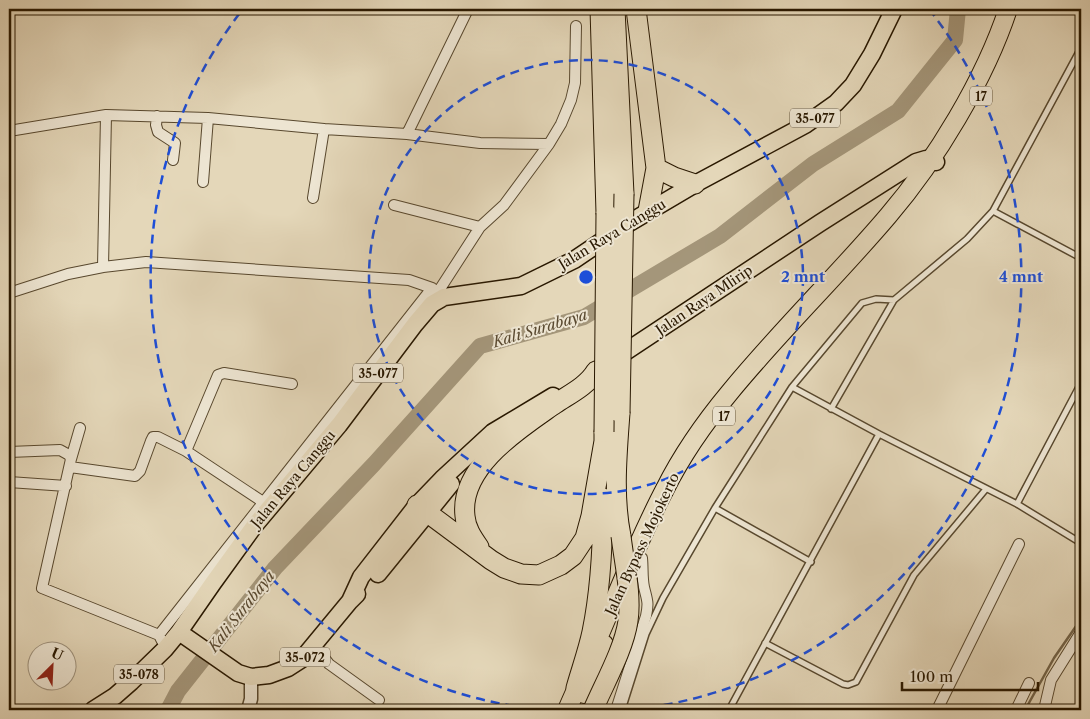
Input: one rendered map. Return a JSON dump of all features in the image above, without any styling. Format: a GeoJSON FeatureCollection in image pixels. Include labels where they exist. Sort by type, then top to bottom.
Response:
{"type":"FeatureCollection","features":[{"type":"Feature","properties":{"kind":"highway"},"geometry":{"type":"LineString","coordinates":[[576,688],[592,634],[599,588],[602,545],[606,213],[600,9]]}},
{"type":"Feature","properties":{"kind":"highway"},"geometry":{"type":"LineString","coordinates":[[593,710],[622,644],[628,620],[628,603],[616,500],[620,413],[624,194],[615,9]]}},
{"type":"Feature","properties":{"kind":"highway"},"geometry":{"type":"LineString","coordinates":[[636,9],[656,168],[648,211]]}},
{"type":"Feature","properties":{"kind":"highway","name":"17"},"geometry":{"type":"LineString","coordinates":[[933,161],[953,140],[980,98],[999,50],[1006,14]]}},
{"type":"Feature","properties":{"kind":"highway","name":"Jalan Bypass Mojokerto"},"geometry":{"type":"LineString","coordinates":[[577,710],[642,558],[673,492],[687,469],[749,384],[894,221],[933,161]]}},
{"type":"Feature","properties":{"kind":"highway","name":"Jalan Bypass Mojokerto"},"geometry":{"type":"LineString","coordinates":[[567,710],[657,505],[678,466],[699,433],[729,392],[889,215],[933,161]]}},
{"type":"Feature","properties":{"kind":"highway"},"geometry":{"type":"LineString","coordinates":[[656,168],[695,184]]}},
{"type":"Feature","properties":{"kind":"highway"},"geometry":{"type":"LineString","coordinates":[[482,552],[469,532],[465,515],[466,498],[475,475],[487,459],[504,442],[586,383],[596,371]]}},
{"type":"Feature","properties":{"kind":"highway"},"geometry":{"type":"LineString","coordinates":[[422,508],[490,560],[504,568],[521,574],[539,575],[560,565],[573,556],[585,538],[591,516],[604,436]]}},
{"type":"Feature","properties":{"kind":"main road","name":"Jalan Raya Canggu"},"geometry":{"type":"LineString","coordinates":[[180,632],[212,583],[255,525],[339,424],[432,304],[438,292],[520,286],[574,260],[648,211],[805,126],[836,103],[853,85],[872,54],[894,9]]}},
{"type":"Feature","properties":{"kind":"main road","name":"Jalan Raya Mlirip"},"geometry":{"type":"LineString","coordinates":[[245,675],[269,675],[302,660],[350,600],[361,577],[480,444],[493,432],[596,371],[891,177],[919,160],[933,161]]}},
{"type":"Feature","properties":{"kind":"main road","name":"35-078"},"geometry":{"type":"LineString","coordinates":[[93,710],[115,696],[162,642],[180,632]]}},
{"type":"Feature","properties":{"kind":"main road"},"geometry":{"type":"LineString","coordinates":[[180,632],[245,675]]}},
{"type":"Feature","properties":{"kind":"street"},"geometry":{"type":"LineString","coordinates":[[407,134],[468,9]]}},
{"type":"Feature","properties":{"kind":"street"},"geometry":{"type":"LineString","coordinates":[[80,428],[70,463],[42,589],[162,642],[263,502],[438,292],[480,228],[504,205],[549,144],[572,100],[575,83],[576,26]]}},
{"type":"Feature","properties":{"kind":"street"},"geometry":{"type":"LineString","coordinates":[[9,131],[106,115],[157,116],[208,118],[324,129],[407,134],[480,143],[549,144]]}},
{"type":"Feature","properties":{"kind":"street"},"geometry":{"type":"LineString","coordinates":[[102,267],[106,115]]}},
{"type":"Feature","properties":{"kind":"street"},"geometry":{"type":"LineString","coordinates":[[157,116],[158,132],[175,143],[173,160]]}},
{"type":"Feature","properties":{"kind":"street"},"geometry":{"type":"LineString","coordinates":[[203,182],[208,118]]}},
{"type":"Feature","properties":{"kind":"street"},"geometry":{"type":"LineString","coordinates":[[313,198],[324,129]]}},
{"type":"Feature","properties":{"kind":"street"},"geometry":{"type":"LineString","coordinates":[[394,205],[480,228]]}},
{"type":"Feature","properties":{"kind":"street"},"geometry":{"type":"LineString","coordinates":[[9,293],[68,274],[102,267],[164,263],[409,280],[438,292]]}},
{"type":"Feature","properties":{"kind":"street"},"geometry":{"type":"LineString","coordinates":[[186,451],[218,375],[224,373],[292,384]]}},
{"type":"Feature","properties":{"kind":"street"},"geometry":{"type":"LineString","coordinates":[[70,463],[135,476],[140,471],[151,440],[154,437],[158,437],[186,451],[263,502]]}},
{"type":"Feature","properties":{"kind":"street"},"geometry":{"type":"LineString","coordinates":[[9,452],[60,450],[69,455],[70,463]]}},
{"type":"Feature","properties":{"kind":"street"},"geometry":{"type":"LineString","coordinates":[[9,482],[66,486]]}},
{"type":"Feature","properties":{"kind":"street"},"geometry":{"type":"LineString","coordinates":[[937,710],[1018,544]]}},
{"type":"Feature","properties":{"kind":"street"},"geometry":{"type":"LineString","coordinates":[[616,710],[648,605],[648,598],[644,588],[642,558]]}},
{"type":"Feature","properties":{"kind":"street"},"geometry":{"type":"LineString","coordinates":[[1044,710],[1051,680],[1081,632]]}},
{"type":"Feature","properties":{"kind":"street"},"geometry":{"type":"LineString","coordinates":[[315,646],[329,664],[379,700]]}},
{"type":"Feature","properties":{"kind":"street"},"geometry":{"type":"LineString","coordinates":[[245,675],[251,700],[248,710]]}},
{"type":"Feature","properties":{"kind":"street"},"geometry":{"type":"LineString","coordinates":[[1016,710],[1029,683]]}},
{"type":"Feature","properties":{"kind":"lane"},"geometry":{"type":"LineString","coordinates":[[831,409],[894,300],[966,240],[993,211],[1081,48]]}},
{"type":"Feature","properties":{"kind":"lane"},"geometry":{"type":"LineString","coordinates":[[993,211],[1081,258]]}},
{"type":"Feature","properties":{"kind":"lane"},"geometry":{"type":"LineString","coordinates":[[622,710],[646,634],[654,618],[714,508],[792,387],[862,304],[876,299],[894,300]]}},
{"type":"Feature","properties":{"kind":"lane"},"geometry":{"type":"LineString","coordinates":[[1017,504],[1081,383]]}},
{"type":"Feature","properties":{"kind":"lane"},"geometry":{"type":"LineString","coordinates":[[792,387],[878,434],[1017,504],[1081,543]]}},
{"type":"Feature","properties":{"kind":"lane"},"geometry":{"type":"LineString","coordinates":[[729,710],[811,562],[878,434]]}},
{"type":"Feature","properties":{"kind":"lane"},"geometry":{"type":"LineString","coordinates":[[765,643],[843,684],[848,685],[856,682],[914,575],[986,490]]}},
{"type":"Feature","properties":{"kind":"lane"},"geometry":{"type":"LineString","coordinates":[[714,508],[811,562]]}},
{"type":"Feature","properties":{"kind":"waterway","name":"Kali Surabaya"},"geometry":{"type":"LineString","coordinates":[[168,710],[178,691],[275,568],[374,464],[480,346],[584,317],[720,236],[813,164],[898,111],[955,40],[958,9]]}},
{"type":"Feature","properties":{"kind":"waterway"},"geometry":{"type":"LineString","coordinates":[[1025,710],[1054,658],[1081,619]]}}]}
